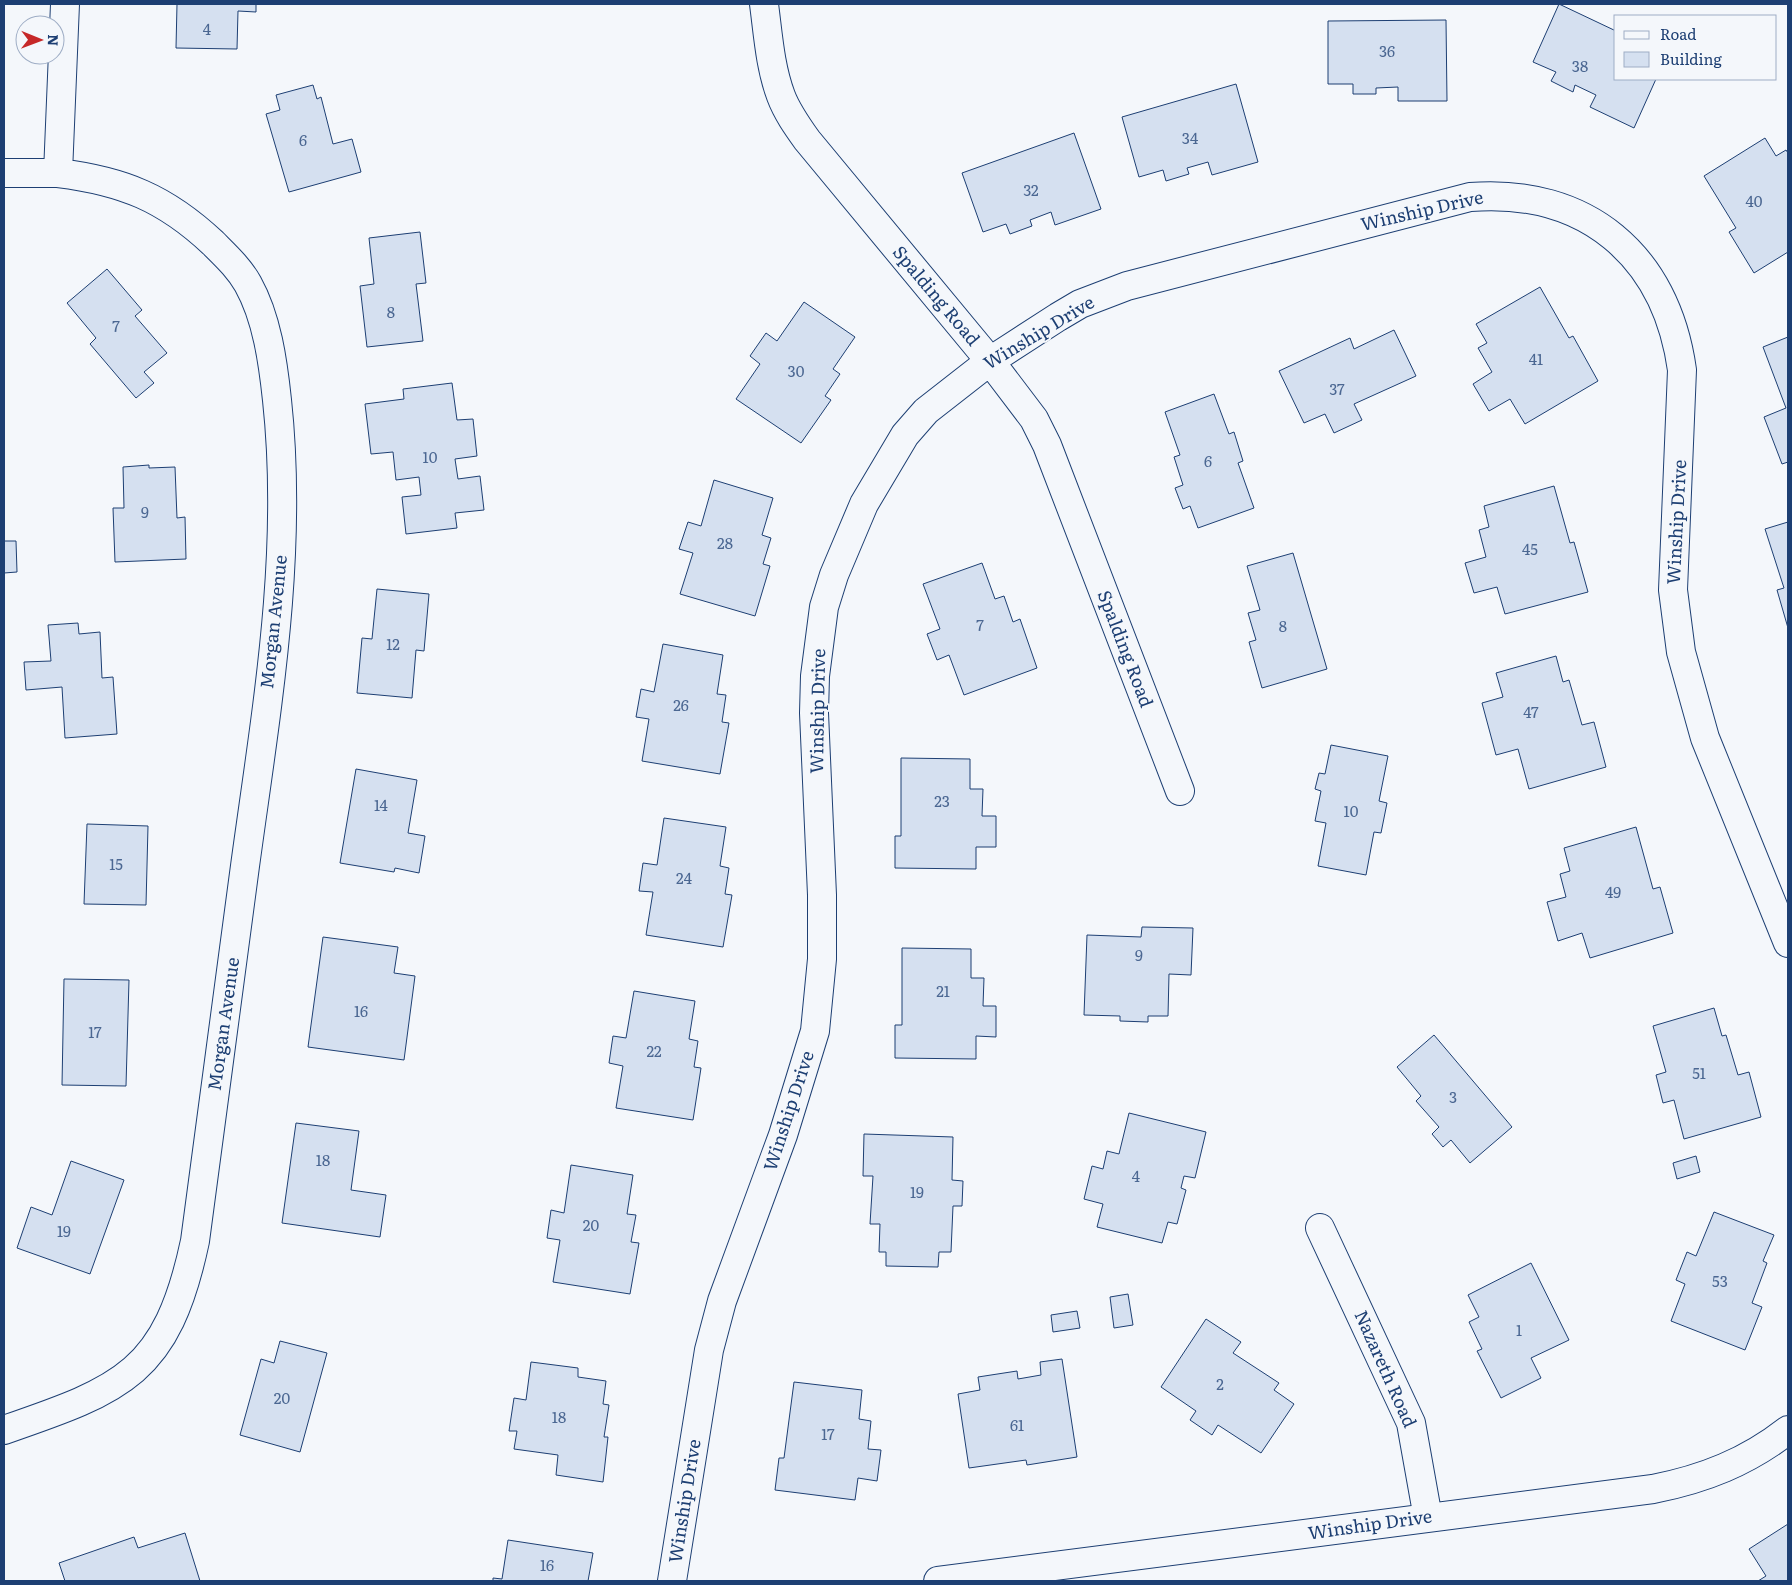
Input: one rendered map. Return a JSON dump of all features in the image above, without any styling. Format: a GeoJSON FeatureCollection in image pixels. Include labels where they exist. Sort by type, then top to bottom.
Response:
{"type":"FeatureCollection","features":[{"type":"Feature","properties":{"kind":"street"},"geometry":{"type":"LineString","coordinates":[[58,173],[65,4]]}},
{"type":"Feature","properties":{"kind":"street","name":"Spalding Road"},"geometry":{"type":"LineString","coordinates":[[764,4],[781,96],[792,118],[807,140],[990,361],[1034,419],[1047,445],[1180,791]]}},
{"type":"Feature","properties":{"kind":"street","name":"Morgan Avenue"},"geometry":{"type":"LineString","coordinates":[[4,173],[58,173],[105,182],[151,198],[173,210],[194,225],[230,259],[248,285],[268,341],[280,430],[284,503],[279,600],[195,1241],[188,1277],[174,1314],[154,1349],[132,1372],[112,1387],[81,1402],[4,1430]]}},
{"type":"Feature","properties":{"kind":"street","name":"Winship Drive"},"geometry":{"type":"LineString","coordinates":[[672,1581],[709,1350],[718,1318],[783,1135],[815,1031],[822,941],[814,713],[818,647],[824,607],[846,543],[864,504],[905,436],[926,411],[990,361],[1080,304],[1103,294],[1462,198],[1491,195],[1535,199],[1576,213],[1613,237],[1630,251],[1656,286],[1667,306],[1676,334],[1682,370],[1683,392],[1673,590],[1681,652],[1705,738],[1788,943]]}},
{"type":"Feature","properties":{"kind":"street","name":"Nazareth Road"},"geometry":{"type":"LineString","coordinates":[[1320,1228],[1411,1423],[1428,1518]]}},
{"type":"Feature","properties":{"kind":"street","name":"Winship Drive"},"geometry":{"type":"LineString","coordinates":[[938,1581],[1653,1489],[1682,1483],[1739,1463],[1765,1448],[1788,1430]]}},
{"type":"Feature","properties":{"kind":"building"},"geometry":{"type":"Polygon","coordinates":[[[177,4],[256,4],[256,12],[238,11],[237,49],[176,48],[177,4]]]}},
{"type":"Feature","properties":{"kind":"building"},"geometry":{"type":"Polygon","coordinates":[[[1559,4],[1614,30],[1614,80],[1656,80],[1634,128],[1590,107],[1596,95],[1575,85],[1573,92],[1551,81],[1556,72],[1533,62],[1559,4]]]}},
{"type":"Feature","properties":{"kind":"building"},"geometry":{"type":"Polygon","coordinates":[[[1446,20],[1447,101],[1398,101],[1398,87],[1376,88],[1376,94],[1353,94],[1353,84],[1328,84],[1328,21],[1446,20]]]}},
{"type":"Feature","properties":{"kind":"building"},"geometry":{"type":"Polygon","coordinates":[[[1236,84],[1258,162],[1212,175],[1208,162],[1187,168],[1189,174],[1166,181],[1163,170],[1139,177],[1122,117],[1236,84]]]}},
{"type":"Feature","properties":{"kind":"building"},"geometry":{"type":"Polygon","coordinates":[[[313,85],[317,99],[321,97],[333,144],[352,139],[361,172],[289,192],[266,114],[280,110],[276,95],[313,85]]]}},
{"type":"Feature","properties":{"kind":"building"},"geometry":{"type":"Polygon","coordinates":[[[1074,133],[1101,209],[1055,225],[1051,212],[1030,220],[1032,226],[1010,234],[1006,224],[983,232],[962,173],[1074,133]]]}},
{"type":"Feature","properties":{"kind":"building"},"geometry":{"type":"Polygon","coordinates":[[[1765,138],[1776,156],[1786,150],[1788,153],[1788,252],[1754,273],[1729,232],[1736,228],[1704,176],[1765,138]]]}},
{"type":"Feature","properties":{"kind":"building"},"geometry":{"type":"Polygon","coordinates":[[[420,232],[426,283],[416,284],[423,341],[367,347],[360,286],[374,284],[369,238],[420,232]]]}},
{"type":"Feature","properties":{"kind":"building"},"geometry":{"type":"Polygon","coordinates":[[[107,269],[142,310],[135,316],[167,353],[144,372],[154,383],[136,398],[90,344],[96,338],[67,303],[107,269]]]}},
{"type":"Feature","properties":{"kind":"building"},"geometry":{"type":"Polygon","coordinates":[[[1540,287],[1569,338],[1573,336],[1598,381],[1525,424],[1510,399],[1489,411],[1473,384],[1492,372],[1478,348],[1487,343],[1476,324],[1540,287]]]}},
{"type":"Feature","properties":{"kind":"building"},"geometry":{"type":"Polygon","coordinates":[[[804,302],[855,337],[833,369],[840,374],[825,396],[831,400],[801,443],[736,399],[760,364],[750,356],[766,333],[777,341],[804,302]]]}},
{"type":"Feature","properties":{"kind":"building"},"geometry":{"type":"Polygon","coordinates":[[[1394,330],[1416,376],[1354,404],[1362,420],[1334,433],[1325,414],[1304,423],[1279,371],[1350,338],[1354,349],[1394,330]]]}},
{"type":"Feature","properties":{"kind":"building"},"geometry":{"type":"Polygon","coordinates":[[[1788,337],[1788,462],[1782,464],[1764,417],[1786,408],[1763,347],[1788,337]]]}},
{"type":"Feature","properties":{"kind":"building"},"geometry":{"type":"Polygon","coordinates":[[[452,383],[457,420],[473,419],[477,456],[455,459],[458,479],[480,476],[484,510],[455,513],[457,528],[406,534],[402,497],[421,495],[419,477],[396,480],[393,452],[371,454],[365,404],[404,399],[403,389],[452,383]]]}},
{"type":"Feature","properties":{"kind":"building"},"geometry":{"type":"Polygon","coordinates":[[[1214,394],[1229,434],[1234,432],[1243,461],[1238,463],[1254,508],[1198,528],[1190,506],[1183,509],[1175,488],[1183,485],[1174,457],[1180,455],[1165,412],[1214,394]]]}},
{"type":"Feature","properties":{"kind":"building"},"geometry":{"type":"Polygon","coordinates":[[[149,465],[149,468],[175,467],[177,518],[185,517],[186,559],[115,562],[113,508],[124,508],[123,467],[149,465]]]}},
{"type":"Feature","properties":{"kind":"building"},"geometry":{"type":"Polygon","coordinates":[[[714,480],[773,498],[762,535],[771,538],[763,564],[770,566],[755,616],[680,594],[693,553],[679,549],[688,522],[701,526],[714,480]]]}},
{"type":"Feature","properties":{"kind":"building"},"geometry":{"type":"Polygon","coordinates":[[[1554,486],[1570,543],[1574,542],[1588,592],[1505,614],[1497,587],[1474,593],[1465,563],[1486,557],[1479,530],[1489,527],[1484,506],[1554,486]]]}},
{"type":"Feature","properties":{"kind":"building"},"geometry":{"type":"Polygon","coordinates":[[[1788,522],[1788,628],[1777,590],[1784,588],[1765,529],[1788,522]]]}},
{"type":"Feature","properties":{"kind":"building"},"geometry":{"type":"Polygon","coordinates":[[[4,541],[16,541],[17,572],[4,573],[4,541]]]}},
{"type":"Feature","properties":{"kind":"building"},"geometry":{"type":"Polygon","coordinates":[[[1293,553],[1327,669],[1262,688],[1249,642],[1256,640],[1248,613],[1260,610],[1247,566],[1293,553]]]}},
{"type":"Feature","properties":{"kind":"building"},"geometry":{"type":"Polygon","coordinates":[[[982,563],[995,599],[1004,596],[1013,622],[1020,619],[1037,668],[964,695],[949,655],[937,660],[927,634],[940,629],[923,584],[982,563]]]}},
{"type":"Feature","properties":{"kind":"building"},"geometry":{"type":"Polygon","coordinates":[[[377,589],[429,594],[424,651],[416,650],[412,698],[357,693],[362,638],[372,639],[377,589]]]}},
{"type":"Feature","properties":{"kind":"building"},"geometry":{"type":"Polygon","coordinates":[[[78,623],[79,634],[100,632],[102,678],[113,677],[117,734],[65,738],[62,687],[26,690],[24,662],[51,661],[48,625],[78,623]]]}},
{"type":"Feature","properties":{"kind":"building"},"geometry":{"type":"Polygon","coordinates":[[[663,644],[723,655],[717,694],[726,695],[722,722],[729,723],[720,774],[642,761],[649,719],[636,717],[641,689],[654,692],[663,644]]]}},
{"type":"Feature","properties":{"kind":"building"},"geometry":{"type":"Polygon","coordinates":[[[1556,656],[1563,682],[1569,680],[1582,725],[1594,722],[1606,767],[1529,789],[1518,749],[1496,755],[1482,703],[1503,697],[1496,673],[1556,656]]]}},
{"type":"Feature","properties":{"kind":"building"},"geometry":{"type":"Polygon","coordinates":[[[1331,745],[1388,756],[1379,801],[1387,803],[1381,833],[1374,832],[1366,875],[1318,866],[1326,823],[1315,821],[1321,791],[1315,789],[1319,773],[1325,774],[1331,745]]]}},
{"type":"Feature","properties":{"kind":"building"},"geometry":{"type":"Polygon","coordinates":[[[901,758],[970,759],[970,789],[983,789],[982,816],[996,816],[996,847],[976,847],[976,869],[895,868],[895,836],[901,836],[901,758]]]}},
{"type":"Feature","properties":{"kind":"building"},"geometry":{"type":"Polygon","coordinates":[[[356,769],[417,780],[408,833],[425,836],[419,873],[395,868],[394,872],[340,863],[356,769]]]}},
{"type":"Feature","properties":{"kind":"building"},"geometry":{"type":"Polygon","coordinates":[[[664,818],[726,827],[720,866],[729,868],[725,894],[732,895],[723,947],[646,935],[653,892],[639,891],[643,863],[657,865],[664,818]]]}},
{"type":"Feature","properties":{"kind":"building"},"geometry":{"type":"Polygon","coordinates":[[[87,824],[148,826],[146,905],[84,904],[87,824]]]}},
{"type":"Feature","properties":{"kind":"building"},"geometry":{"type":"Polygon","coordinates":[[[1636,827],[1653,889],[1660,887],[1673,933],[1590,958],[1582,933],[1558,941],[1547,902],[1566,897],[1560,874],[1570,871],[1564,848],[1636,827]]]}},
{"type":"Feature","properties":{"kind":"building"},"geometry":{"type":"Polygon","coordinates":[[[1142,927],[1193,928],[1191,975],[1169,974],[1168,1016],[1148,1016],[1148,1022],[1120,1021],[1120,1016],[1084,1015],[1087,935],[1141,937],[1142,927]]]}},
{"type":"Feature","properties":{"kind":"building"},"geometry":{"type":"Polygon","coordinates":[[[323,937],[398,947],[394,973],[415,976],[404,1060],[308,1047],[323,937]]]}},
{"type":"Feature","properties":{"kind":"building"},"geometry":{"type":"Polygon","coordinates":[[[902,948],[971,949],[971,978],[984,978],[983,1006],[996,1006],[996,1037],[976,1036],[976,1059],[895,1058],[895,1025],[902,1025],[902,948]]]}},
{"type":"Feature","properties":{"kind":"building"},"geometry":{"type":"Polygon","coordinates":[[[64,979],[129,980],[126,1086],[62,1085],[64,979]]]}},
{"type":"Feature","properties":{"kind":"building"},"geometry":{"type":"Polygon","coordinates":[[[634,991],[695,1001],[689,1039],[698,1041],[694,1067],[701,1068],[693,1120],[616,1108],[623,1066],[609,1063],[613,1036],[626,1038],[634,991]]]}},
{"type":"Feature","properties":{"kind":"building"},"geometry":{"type":"Polygon","coordinates":[[[1714,1008],[1722,1036],[1726,1035],[1738,1075],[1749,1072],[1761,1117],[1684,1139],[1674,1100],[1663,1103],[1656,1075],[1666,1072],[1653,1026],[1714,1008]]]}},
{"type":"Feature","properties":{"kind":"building"},"geometry":{"type":"Polygon","coordinates":[[[1434,1035],[1512,1127],[1470,1163],[1451,1140],[1443,1147],[1432,1134],[1439,1127],[1416,1101],[1421,1096],[1397,1067],[1434,1035]]]}},
{"type":"Feature","properties":{"kind":"building"},"geometry":{"type":"Polygon","coordinates":[[[1129,1113],[1206,1132],[1195,1178],[1184,1176],[1181,1188],[1186,1190],[1177,1224],[1168,1222],[1162,1243],[1097,1227],[1103,1204],[1084,1199],[1092,1166],[1103,1169],[1107,1151],[1119,1154],[1129,1113]]]}},
{"type":"Feature","properties":{"kind":"building"},"geometry":{"type":"Polygon","coordinates":[[[296,1123],[359,1131],[351,1190],[386,1195],[380,1237],[282,1223],[296,1123]]]}},
{"type":"Feature","properties":{"kind":"building"},"geometry":{"type":"Polygon","coordinates":[[[864,1134],[953,1137],[952,1180],[963,1181],[962,1206],[953,1206],[951,1252],[939,1252],[938,1267],[886,1266],[886,1252],[879,1252],[880,1224],[870,1224],[873,1176],[863,1176],[864,1134]]]}},
{"type":"Feature","properties":{"kind":"building"},"geometry":{"type":"Polygon","coordinates":[[[1696,1156],[1700,1172],[1677,1179],[1673,1163],[1696,1156]]]}},
{"type":"Feature","properties":{"kind":"building"},"geometry":{"type":"Polygon","coordinates":[[[71,1161],[124,1180],[90,1274],[17,1248],[31,1207],[52,1215],[71,1161]]]}},
{"type":"Feature","properties":{"kind":"building"},"geometry":{"type":"Polygon","coordinates":[[[571,1165],[633,1175],[627,1214],[636,1215],[631,1242],[639,1243],[630,1294],[553,1282],[560,1240],[547,1238],[551,1210],[564,1213],[571,1165]]]}},
{"type":"Feature","properties":{"kind":"building"},"geometry":{"type":"Polygon","coordinates":[[[1714,1212],[1774,1235],[1763,1261],[1767,1263],[1752,1303],[1762,1307],[1745,1350],[1671,1321],[1685,1284],[1676,1280],[1687,1252],[1696,1256],[1714,1212]]]}},
{"type":"Feature","properties":{"kind":"building"},"geometry":{"type":"Polygon","coordinates":[[[1531,1263],[1569,1340],[1531,1358],[1541,1378],[1501,1398],[1477,1351],[1482,1349],[1469,1322],[1479,1317],[1468,1295],[1531,1263]]]}},
{"type":"Feature","properties":{"kind":"building"},"geometry":{"type":"Polygon","coordinates":[[[1128,1294],[1133,1325],[1114,1328],[1110,1297],[1128,1294]]]}},
{"type":"Feature","properties":{"kind":"building"},"geometry":{"type":"Polygon","coordinates":[[[1077,1311],[1080,1328],[1053,1332],[1051,1315],[1077,1311]]]}},
{"type":"Feature","properties":{"kind":"building"},"geometry":{"type":"Polygon","coordinates":[[[1206,1319],[1241,1342],[1233,1353],[1279,1383],[1274,1390],[1294,1404],[1261,1453],[1218,1425],[1212,1435],[1190,1420],[1196,1411],[1161,1387],[1206,1319]]]}},
{"type":"Feature","properties":{"kind":"building"},"geometry":{"type":"Polygon","coordinates":[[[280,1341],[327,1353],[300,1452],[240,1435],[261,1359],[274,1363],[280,1341]]]}},
{"type":"Feature","properties":{"kind":"building"},"geometry":{"type":"Polygon","coordinates":[[[1062,1359],[1077,1457],[1027,1465],[1026,1460],[969,1468],[958,1394],[980,1390],[978,1377],[1017,1371],[1018,1379],[1041,1375],[1040,1362],[1062,1359]]]}},
{"type":"Feature","properties":{"kind":"building"},"geometry":{"type":"Polygon","coordinates":[[[531,1362],[578,1368],[578,1377],[606,1381],[603,1404],[609,1405],[604,1437],[608,1437],[603,1482],[556,1475],[558,1455],[514,1449],[517,1431],[509,1431],[514,1398],[526,1400],[531,1362]]]}},
{"type":"Feature","properties":{"kind":"building"},"geometry":{"type":"Polygon","coordinates":[[[794,1382],[862,1390],[859,1419],[871,1421],[868,1449],[881,1450],[877,1481],[858,1478],[855,1500],[775,1490],[779,1458],[784,1458],[794,1382]]]}},
{"type":"Feature","properties":{"kind":"building"},"geometry":{"type":"Polygon","coordinates":[[[1788,1524],[1788,1581],[1758,1581],[1766,1576],[1749,1549],[1788,1524]]]}},
{"type":"Feature","properties":{"kind":"building"},"geometry":{"type":"Polygon","coordinates":[[[185,1533],[200,1581],[65,1581],[59,1563],[134,1537],[138,1548],[185,1533]]]}},
{"type":"Feature","properties":{"kind":"building"},"geometry":{"type":"Polygon","coordinates":[[[508,1540],[593,1553],[588,1581],[493,1581],[493,1578],[502,1579],[508,1540]]]}}]}
